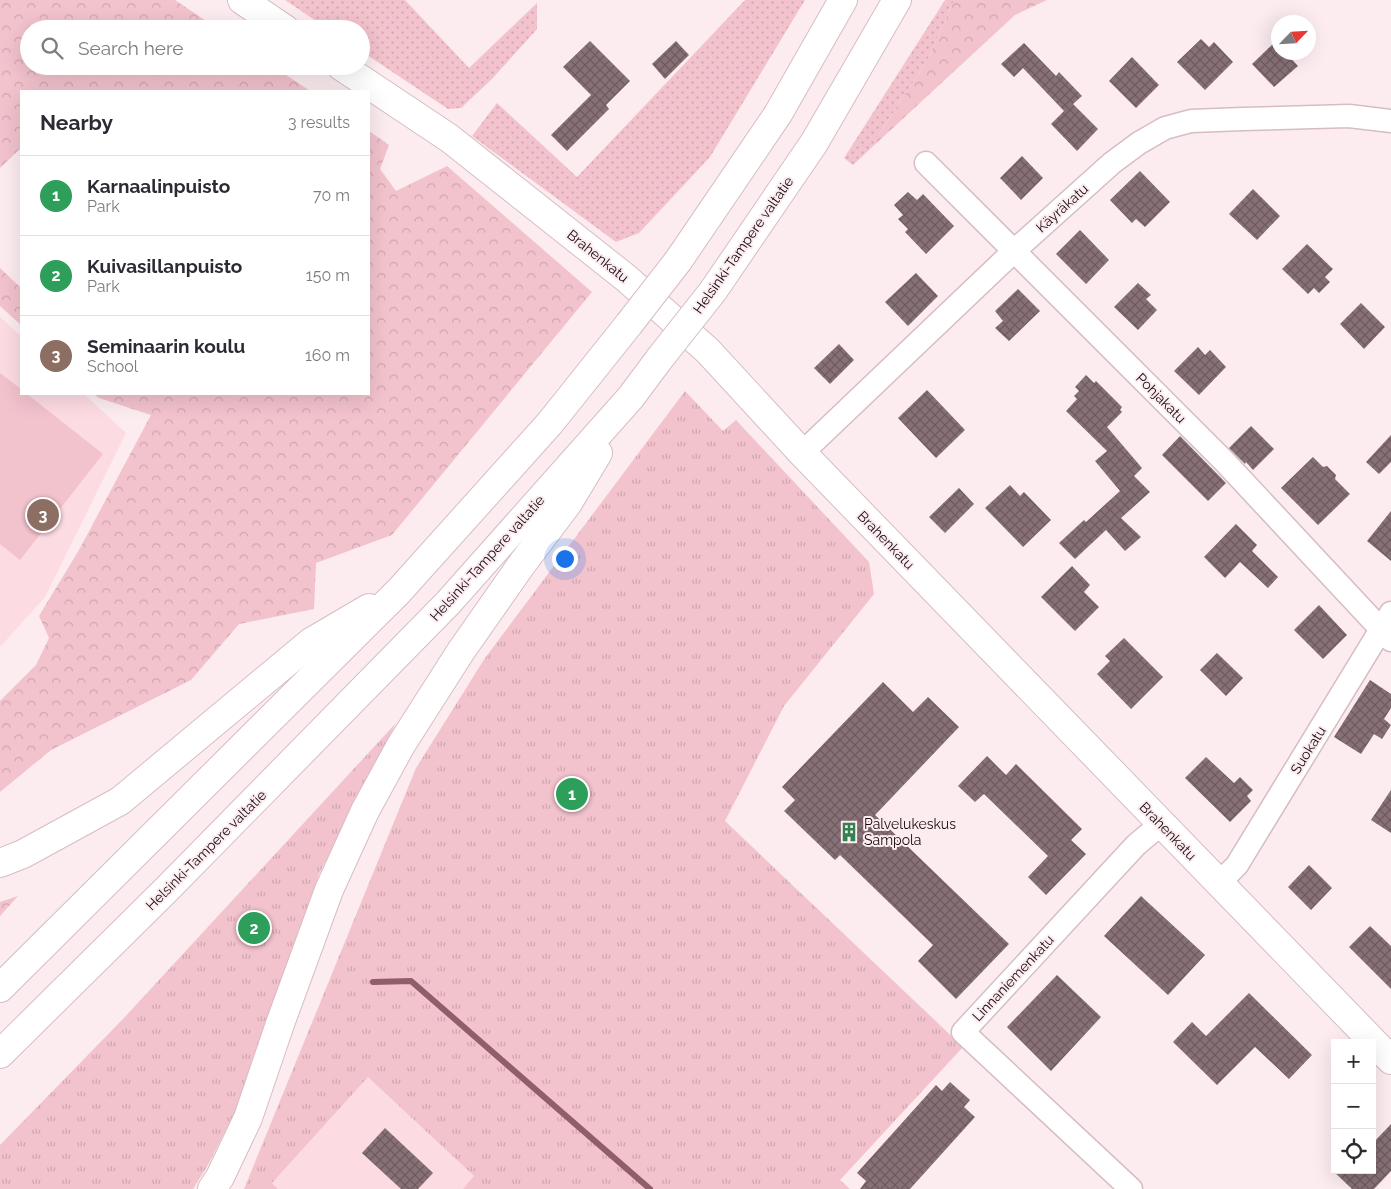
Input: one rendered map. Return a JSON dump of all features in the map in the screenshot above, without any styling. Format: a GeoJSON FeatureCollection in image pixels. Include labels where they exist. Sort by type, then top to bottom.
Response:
{"type":"FeatureCollection","features":[{"type":"Feature","properties":{"kind":"main road"},"geometry":{"type":"LineString","coordinates":[[242,0],[271,20]]}},
{"type":"Feature","properties":{"kind":"main road"},"geometry":{"type":"LineString","coordinates":[[0,988],[143,848],[399,591],[550,423],[678,261],[778,114],[843,0]]}},
{"type":"Feature","properties":{"kind":"main road","name":"Helsinki-Tampere valtatie"},"geometry":{"type":"LineString","coordinates":[[0,1054],[166,890],[448,603],[631,397],[713,291],[814,143],[897,0]]}},
{"type":"Feature","properties":{"kind":"main road","name":"Brahenkatu"},"geometry":{"type":"LineString","coordinates":[[354,75],[449,138],[626,278],[708,351],[802,453],[1391,1060]]}},
{"type":"Feature","properties":{"kind":"main road"},"geometry":{"type":"LineString","coordinates":[[212,1189],[220,1177],[248,1118],[329,890],[365,811],[401,745],[456,659],[522,564],[568,503],[631,397]]}},
{"type":"Feature","properties":{"kind":"main road"},"geometry":{"type":"LineString","coordinates":[[0,863],[23,854],[120,801],[311,642],[399,591]]}},
{"type":"Feature","properties":{"kind":"street","name":"Käyräkatu"},"geometry":{"type":"LineString","coordinates":[[802,453],[1014,251],[1112,164],[1139,143],[1165,128],[1191,121],[1243,118],[1350,116],[1391,121]]}},
{"type":"Feature","properties":{"kind":"street","name":"Pohjakatu"},"geometry":{"type":"LineString","coordinates":[[926,163],[1388,628]]}},
{"type":"Feature","properties":{"kind":"street","name":"Suokatu"},"geometry":{"type":"LineString","coordinates":[[1219,883],[1237,865],[1388,628]]}},
{"type":"Feature","properties":{"kind":"street","name":"Linnaniemenkatu"},"geometry":{"type":"LineString","coordinates":[[1131,1189],[963,1032],[1136,845],[1161,824]]}},
{"type":"Feature","properties":{"kind":"shaded area"},"geometry":{"type":"Polygon","coordinates":[[[0,317],[20,335],[20,395],[85,395],[126,433],[45,597],[0,647],[0,317]]]}},
{"type":"Feature","properties":{"kind":"shaded area"},"geometry":{"type":"Polygon","coordinates":[[[368,1077],[475,1177],[463,1189],[278,1189],[272,1183],[368,1077]]]}},
{"type":"Feature","properties":{"kind":"green space"},"geometry":{"type":"Polygon","coordinates":[[[0,0],[175,0],[205,20],[20,20],[20,75],[286,75],[309,90],[20,90],[20,149],[0,168],[0,0]]]}},
{"type":"Feature","properties":{"kind":"green space"},"geometry":{"type":"Polygon","coordinates":[[[285,0],[405,0],[469,68],[537,3],[537,29],[492,79],[461,108],[448,109],[370,57],[370,20],[315,20],[285,0]]]}},
{"type":"Feature","properties":{"kind":"green space"},"geometry":{"type":"Polygon","coordinates":[[[745,0],[805,0],[710,157],[639,233],[616,242],[472,136],[497,103],[577,177],[745,0]]]}},
{"type":"Feature","properties":{"kind":"green space"},"geometry":{"type":"Polygon","coordinates":[[[945,0],[954,0],[928,59],[869,150],[853,165],[844,158],[945,0]]]}},
{"type":"Feature","properties":{"kind":"green space"},"geometry":{"type":"Polygon","coordinates":[[[954,0],[1047,0],[1015,15],[869,150],[928,59],[954,0]]]}},
{"type":"Feature","properties":{"kind":"green space"},"geometry":{"type":"Polygon","coordinates":[[[370,132],[389,145],[380,169],[396,191],[447,166],[592,292],[392,535],[316,563],[314,609],[239,624],[191,680],[51,750],[0,792],[0,701],[36,665],[49,638],[39,616],[79,550],[151,415],[99,398],[95,395],[370,395],[370,132]]]}},
{"type":"Feature","properties":{"kind":"green space"},"geometry":{"type":"Polygon","coordinates":[[[0,268],[20,287],[20,324],[0,306],[0,268]]]}},
{"type":"Feature","properties":{"kind":"green space"},"geometry":{"type":"Polygon","coordinates":[[[0,373],[20,388],[20,395],[28,395],[103,454],[20,560],[0,544],[0,373]]]}},
{"type":"Feature","properties":{"kind":"green space"},"geometry":{"type":"Polygon","coordinates":[[[685,391],[723,431],[736,420],[869,562],[874,594],[784,706],[725,821],[963,1047],[840,1180],[850,1189],[463,1189],[474,1176],[368,1077],[272,1183],[278,1189],[244,1189],[416,768],[485,658],[685,391]]]}},
{"type":"Feature","properties":{"kind":"green space"},"geometry":{"type":"Polygon","coordinates":[[[396,723],[319,874],[283,982],[237,1108],[208,1165],[193,1189],[0,1189],[0,1145],[123,1019],[396,723]]]}},
{"type":"Feature","properties":{"kind":"green space"},"geometry":{"type":"Polygon","coordinates":[[[18,896],[0,916],[0,902],[18,896]]]}},
{"type":"Feature","properties":{"kind":"building"},"geometry":{"type":"Polygon","coordinates":[[[1201,39],[1209,47],[1214,42],[1233,62],[1205,90],[1177,62],[1201,39]]]}},
{"type":"Feature","properties":{"kind":"building"},"geometry":{"type":"Polygon","coordinates":[[[590,41],[630,81],[606,105],[609,109],[567,151],[551,135],[591,95],[563,67],[590,41]]]}},
{"type":"Feature","properties":{"kind":"building"},"geometry":{"type":"Polygon","coordinates":[[[676,41],[689,55],[665,79],[652,64],[676,41]]]}},
{"type":"Feature","properties":{"kind":"building"},"geometry":{"type":"Polygon","coordinates":[[[1024,43],[1056,76],[1059,72],[1082,96],[1073,104],[1098,129],[1077,151],[1051,124],[1064,111],[1023,68],[1014,77],[1001,64],[1024,43]]]}},
{"type":"Feature","properties":{"kind":"building"},"geometry":{"type":"Polygon","coordinates":[[[1271,46],[1271,60],[1292,60],[1298,66],[1274,87],[1252,64],[1271,46]]]}},
{"type":"Feature","properties":{"kind":"building"},"geometry":{"type":"Polygon","coordinates":[[[1132,57],[1159,85],[1136,108],[1109,81],[1132,57]]]}},
{"type":"Feature","properties":{"kind":"building"},"geometry":{"type":"Polygon","coordinates":[[[1022,156],[1043,178],[1021,200],[1000,178],[1022,156]]]}},
{"type":"Feature","properties":{"kind":"building"},"geometry":{"type":"Polygon","coordinates":[[[1140,171],[1170,202],[1145,227],[1136,219],[1132,223],[1110,200],[1140,171]]]}},
{"type":"Feature","properties":{"kind":"building"},"geometry":{"type":"Polygon","coordinates":[[[1253,189],[1280,216],[1257,240],[1229,214],[1253,189]]]}},
{"type":"Feature","properties":{"kind":"building"},"geometry":{"type":"Polygon","coordinates":[[[908,192],[917,200],[923,194],[954,226],[926,254],[905,232],[908,229],[898,219],[903,215],[894,205],[908,192]]]}},
{"type":"Feature","properties":{"kind":"building"},"geometry":{"type":"Polygon","coordinates":[[[1080,230],[1109,260],[1086,284],[1056,254],[1080,230]]]}},
{"type":"Feature","properties":{"kind":"building"},"geometry":{"type":"Polygon","coordinates":[[[1307,244],[1333,269],[1325,277],[1330,282],[1319,293],[1314,288],[1308,294],[1282,269],[1307,244]]]}},
{"type":"Feature","properties":{"kind":"building"},"geometry":{"type":"Polygon","coordinates":[[[916,273],[938,296],[908,326],[885,302],[916,273]]]}},
{"type":"Feature","properties":{"kind":"building"},"geometry":{"type":"Polygon","coordinates":[[[1138,283],[1151,295],[1146,299],[1157,310],[1138,330],[1114,307],[1138,283]]]}},
{"type":"Feature","properties":{"kind":"building"},"geometry":{"type":"Polygon","coordinates":[[[1018,289],[1040,311],[1009,341],[995,328],[1003,321],[995,311],[1018,289]]]}},
{"type":"Feature","properties":{"kind":"building"},"geometry":{"type":"Polygon","coordinates":[[[1361,303],[1385,327],[1364,349],[1340,324],[1361,303]]]}},
{"type":"Feature","properties":{"kind":"building"},"geometry":{"type":"Polygon","coordinates":[[[839,344],[854,360],[830,384],[814,368],[839,344]]]}},
{"type":"Feature","properties":{"kind":"building"},"geometry":{"type":"Polygon","coordinates":[[[1198,347],[1205,355],[1210,350],[1226,367],[1199,395],[1174,371],[1198,347]]]}},
{"type":"Feature","properties":{"kind":"building"},"geometry":{"type":"Polygon","coordinates":[[[1086,375],[1094,383],[1096,381],[1122,407],[1120,410],[1122,412],[1107,427],[1142,468],[1134,476],[1150,492],[1121,518],[1141,537],[1125,551],[1106,530],[1075,559],[1059,543],[1084,520],[1086,522],[1120,491],[1095,461],[1107,451],[1066,411],[1077,399],[1074,396],[1079,391],[1075,387],[1086,375]]]}},
{"type":"Feature","properties":{"kind":"building"},"geometry":{"type":"Polygon","coordinates":[[[927,390],[965,430],[936,458],[898,418],[927,390]]]}},
{"type":"Feature","properties":{"kind":"building"},"geometry":{"type":"Polygon","coordinates":[[[1251,426],[1274,449],[1253,470],[1229,448],[1251,426]]]}},
{"type":"Feature","properties":{"kind":"building"},"geometry":{"type":"Polygon","coordinates":[[[1391,435],[1391,462],[1379,474],[1366,462],[1391,435]]]}},
{"type":"Feature","properties":{"kind":"building"},"geometry":{"type":"Polygon","coordinates":[[[1180,436],[1226,483],[1208,501],[1162,455],[1180,436]]]}},
{"type":"Feature","properties":{"kind":"building"},"geometry":{"type":"Polygon","coordinates":[[[1313,457],[1323,467],[1327,466],[1336,475],[1335,479],[1350,494],[1318,525],[1281,488],[1313,457]]]}},
{"type":"Feature","properties":{"kind":"building"},"geometry":{"type":"Polygon","coordinates":[[[1010,485],[1020,496],[1024,492],[1051,520],[1023,547],[985,508],[1010,485]]]}},
{"type":"Feature","properties":{"kind":"building"},"geometry":{"type":"Polygon","coordinates":[[[959,488],[974,504],[945,533],[929,517],[959,488]]]}},
{"type":"Feature","properties":{"kind":"building"},"geometry":{"type":"Polygon","coordinates":[[[1391,511],[1391,561],[1367,541],[1391,511]]]}},
{"type":"Feature","properties":{"kind":"building"},"geometry":{"type":"Polygon","coordinates":[[[1236,524],[1257,545],[1252,551],[1278,577],[1268,588],[1240,562],[1225,578],[1204,557],[1236,524]]]}},
{"type":"Feature","properties":{"kind":"building"},"geometry":{"type":"Polygon","coordinates":[[[1072,566],[1090,585],[1084,592],[1099,607],[1075,631],[1041,597],[1072,566]]]}},
{"type":"Feature","properties":{"kind":"building"},"geometry":{"type":"Polygon","coordinates":[[[1319,605],[1347,635],[1323,659],[1294,630],[1319,605]]]}},
{"type":"Feature","properties":{"kind":"building"},"geometry":{"type":"Polygon","coordinates":[[[1124,638],[1163,677],[1131,709],[1097,674],[1110,661],[1105,656],[1124,638]]]}},
{"type":"Feature","properties":{"kind":"building"},"geometry":{"type":"Polygon","coordinates":[[[1217,653],[1243,678],[1226,696],[1200,670],[1217,653]]]}},
{"type":"Feature","properties":{"kind":"building"},"geometry":{"type":"Polygon","coordinates":[[[1370,680],[1391,694],[1391,708],[1384,719],[1391,725],[1382,739],[1374,734],[1361,754],[1334,737],[1370,680]]]}},
{"type":"Feature","properties":{"kind":"building","name":"Palvelukeskus Sampola"},"geometry":{"type":"Polygon","coordinates":[[[883,682],[913,712],[928,697],[959,727],[875,815],[1009,944],[956,999],[918,961],[933,945],[840,855],[835,860],[784,811],[795,800],[782,787],[883,682]]]}},
{"type":"Feature","properties":{"kind":"building"},"geometry":{"type":"Polygon","coordinates":[[[987,756],[1006,775],[1016,764],[1082,829],[1071,840],[1086,854],[1046,895],[1028,877],[1048,856],[984,794],[975,802],[958,786],[987,756]]]}},
{"type":"Feature","properties":{"kind":"building"},"geometry":{"type":"Polygon","coordinates":[[[1206,757],[1234,783],[1240,777],[1253,790],[1247,796],[1251,801],[1230,822],[1185,778],[1206,757]]]}},
{"type":"Feature","properties":{"kind":"building"},"geometry":{"type":"Polygon","coordinates":[[[1391,790],[1391,833],[1371,820],[1391,790]]]}},
{"type":"Feature","properties":{"kind":"building"},"geometry":{"type":"Polygon","coordinates":[[[1309,865],[1332,888],[1311,910],[1288,887],[1309,865]]]}},
{"type":"Feature","properties":{"kind":"building"},"geometry":{"type":"Polygon","coordinates":[[[1141,896],[1205,955],[1168,995],[1104,936],[1141,896]]]}},
{"type":"Feature","properties":{"kind":"building"},"geometry":{"type":"Polygon","coordinates":[[[1370,926],[1391,946],[1391,989],[1349,947],[1370,926]]]}},
{"type":"Feature","properties":{"kind":"building"},"geometry":{"type":"Polygon","coordinates":[[[1057,975],[1101,1017],[1051,1071],[1007,1027],[1057,975]]]}},
{"type":"Feature","properties":{"kind":"building"},"geometry":{"type":"Polygon","coordinates":[[[1249,993],[1312,1055],[1289,1079],[1255,1047],[1217,1085],[1173,1042],[1192,1022],[1206,1036],[1249,993]]]}},
{"type":"Feature","properties":{"kind":"building"},"geometry":{"type":"Polygon","coordinates":[[[950,1082],[970,1100],[964,1107],[975,1117],[910,1189],[860,1189],[866,1181],[857,1173],[936,1085],[942,1091],[950,1082]]]}},
{"type":"Feature","properties":{"kind":"building"},"geometry":{"type":"Polygon","coordinates":[[[1391,1124],[1391,1171],[1374,1189],[1352,1189],[1336,1174],[1376,1174],[1376,1140],[1391,1124]]]}},
{"type":"Feature","properties":{"kind":"building"},"geometry":{"type":"Polygon","coordinates":[[[385,1128],[433,1173],[418,1189],[401,1189],[362,1153],[385,1128]]]}},
{"type":"Feature","properties":{"kind":"waterway"},"geometry":{"type":"LineString","coordinates":[[373,982],[411,981],[650,1189]]}},
{"type":"Feature","properties":{"kind":"place","name":"Seminaarin koulu"},"geometry":{"type":"Point","coordinates":[43,515]}},
{"type":"Feature","properties":{"kind":"place","name":"Karnaalinpuisto"},"geometry":{"type":"Point","coordinates":[572,794]}},
{"type":"Feature","properties":{"kind":"place","name":"Palvelukeskus Sampola"},"geometry":{"type":"Point","coordinates":[849,832]}},
{"type":"Feature","properties":{"kind":"place","name":"Kuivasillanpuisto"},"geometry":{"type":"Point","coordinates":[254,928]}}]}
